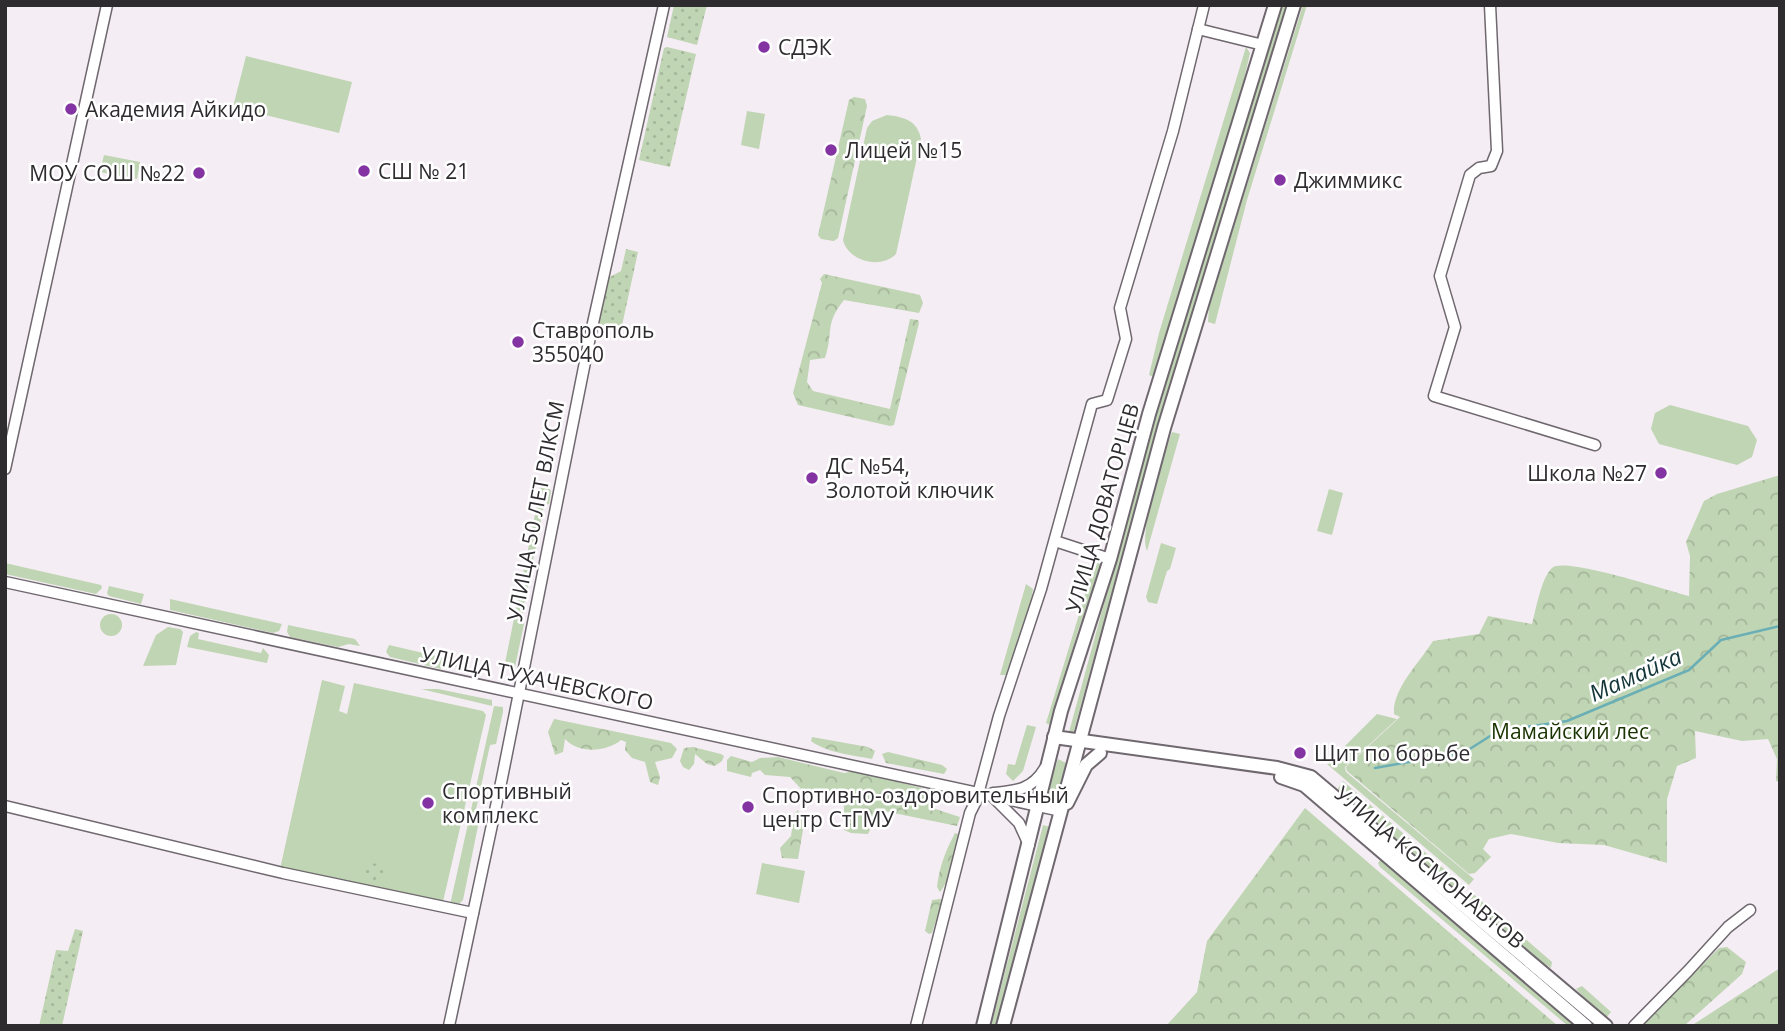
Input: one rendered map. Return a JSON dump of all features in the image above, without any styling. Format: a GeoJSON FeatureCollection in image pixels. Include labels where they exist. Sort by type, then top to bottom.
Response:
{"type":"FeatureCollection","features":[{"type":"Feature","properties":{"kind":"main road","name":"УЛИЦА ДОВАТОРЦЕВ"},"geometry":{"type":"LineString","coordinates":[[983,1026],[1053,741],[1110,559],[1149,414],[1275,5]]}},
{"type":"Feature","properties":{"kind":"main road","name":"УЛИЦА ДОВАТОРЦЕВ"},"geometry":{"type":"LineString","coordinates":[[1003,1026],[1061,811],[1074,746],[1084,722],[1170,407],[1294,5]]}},
{"type":"Feature","properties":{"kind":"main road"},"geometry":{"type":"LineString","coordinates":[[1084,722],[1089,735],[1100,749]]}},
{"type":"Feature","properties":{"kind":"main road"},"geometry":{"type":"LineString","coordinates":[[1053,741],[1100,749]]}},
{"type":"Feature","properties":{"kind":"main road"},"geometry":{"type":"LineString","coordinates":[[1061,811],[1086,765],[1100,749]]}},
{"type":"Feature","properties":{"kind":"main road","name":"УЛИЦА КОСМОНАВТОВ"},"geometry":{"type":"LineString","coordinates":[[1100,749],[1277,776],[1304,785],[1586,1026]]}},
{"type":"Feature","properties":{"kind":"main road","name":"УЛИЦА КОСМОНАВТОВ"},"geometry":{"type":"LineString","coordinates":[[1100,749],[1277,768],[1311,777],[1605,1026]]}},
{"type":"Feature","properties":{"kind":"street"},"geometry":{"type":"LineString","coordinates":[[5,469],[107,5]]}},
{"type":"Feature","properties":{"kind":"street","name":"УЛИЦА 50 ЛЕТ ВЛКСМ"},"geometry":{"type":"LineString","coordinates":[[449,1026],[591,332],[664,5]]}},
{"type":"Feature","properties":{"kind":"street"},"geometry":{"type":"LineString","coordinates":[[985,795],[999,716],[1055,541],[1092,404],[1107,400],[1126,339],[1121,308],[1205,5]]}},
{"type":"Feature","properties":{"kind":"street"},"geometry":{"type":"LineString","coordinates":[[1490,5],[1497,151],[1491,166],[1470,175],[1440,276],[1455,327],[1434,396],[1595,445]]}},
{"type":"Feature","properties":{"kind":"street"},"geometry":{"type":"LineString","coordinates":[[1198,29],[1263,45]]}},
{"type":"Feature","properties":{"kind":"street"},"geometry":{"type":"LineString","coordinates":[[1055,541],[1110,559]]}},
{"type":"Feature","properties":{"kind":"street","name":"УЛИЦА ТУХАЧЕВСКОГО"},"geometry":{"type":"LineString","coordinates":[[5,582],[1061,811]]}},
{"type":"Feature","properties":{"kind":"street"},"geometry":{"type":"LineString","coordinates":[[916,1026],[971,813],[978,797],[1022,791],[1033,783],[1046,766]]}},
{"type":"Feature","properties":{"kind":"street"},"geometry":{"type":"LineString","coordinates":[[985,795],[1019,823],[1029,845]]}},
{"type":"Feature","properties":{"kind":"street"},"geometry":{"type":"LineString","coordinates":[[5,806],[283,873],[472,913]]}},
{"type":"Feature","properties":{"kind":"street"},"geometry":{"type":"LineString","coordinates":[[1634,1026],[1728,927],[1750,910]]}},
{"type":"Feature","properties":{"kind":"green space"},"geometry":{"type":"Polygon","coordinates":[[[674,5],[707,5],[697,45],[667,37],[674,5]]]}},
{"type":"Feature","properties":{"kind":"green space"},"geometry":{"type":"Polygon","coordinates":[[[1281,5],[1287,5],[1158,425],[1073,734],[1069,732],[1153,424],[1281,5]]]}},
{"type":"Feature","properties":{"kind":"green space"},"geometry":{"type":"Polygon","coordinates":[[[1303,5],[1307,5],[1247,200],[1215,324],[1208,322],[1209,307],[1303,5]]]}},
{"type":"Feature","properties":{"kind":"green space"},"geometry":{"type":"Polygon","coordinates":[[[1246,47],[1250,53],[1239,102],[1154,377],[1149,375],[1159,333],[1246,47]]]}},
{"type":"Feature","properties":{"kind":"green space"},"geometry":{"type":"Polygon","coordinates":[[[664,48],[696,54],[670,167],[639,160],[664,48]]]}},
{"type":"Feature","properties":{"kind":"green space"},"geometry":{"type":"Polygon","coordinates":[[[246,56],[352,82],[339,133],[233,107],[246,56]]]}},
{"type":"Feature","properties":{"kind":"green space"},"geometry":{"type":"Polygon","coordinates":[[[854,97],[865,99],[867,106],[838,238],[834,241],[821,239],[818,235],[849,100],[854,97]]]}},
{"type":"Feature","properties":{"kind":"green space"},"geometry":{"type":"Polygon","coordinates":[[[747,111],[765,114],[759,149],[741,145],[747,111]]]}},
{"type":"Feature","properties":{"kind":"green space"},"geometry":{"type":"Polygon","coordinates":[[[887,115],[909,121],[921,139],[896,254],[882,262],[865,261],[851,253],[843,240],[867,128],[872,121],[887,115]]]}},
{"type":"Feature","properties":{"kind":"green space"},"geometry":{"type":"Polygon","coordinates":[[[104,155],[140,162],[137,179],[100,172],[104,155]]]}},
{"type":"Feature","properties":{"kind":"green space"},"geometry":{"type":"Polygon","coordinates":[[[626,249],[638,252],[621,330],[597,326],[608,278],[621,271],[626,249]]]}},
{"type":"Feature","properties":{"kind":"green space"},"geometry":{"type":"Polygon","coordinates":[[[824,274],[920,295],[923,303],[919,313],[844,300],[832,322],[825,358],[810,360],[807,382],[813,391],[890,409],[910,319],[918,320],[894,425],[798,405],[793,393],[822,283],[820,279],[824,274]]]}},
{"type":"Feature","properties":{"kind":"green space"},"geometry":{"type":"Polygon","coordinates":[[[1670,405],[1748,426],[1757,440],[1752,457],[1737,465],[1659,444],[1651,429],[1655,413],[1670,405]]]}},
{"type":"Feature","properties":{"kind":"green space"},"geometry":{"type":"Polygon","coordinates":[[[1172,432],[1180,434],[1147,551],[1145,541],[1149,511],[1172,432]]]}},
{"type":"Feature","properties":{"kind":"green space","name":"Мамайский лес"},"geometry":{"type":"Polygon","coordinates":[[[1780,475],[1780,782],[1776,781],[1777,759],[1768,739],[1742,741],[1695,731],[1696,758],[1677,766],[1667,799],[1667,863],[1604,845],[1558,843],[1511,834],[1489,839],[1483,849],[1491,857],[1475,873],[1469,874],[1347,771],[1346,767],[1400,717],[1394,714],[1397,695],[1433,641],[1479,634],[1488,616],[1532,624],[1545,579],[1552,568],[1560,566],[1595,570],[1689,596],[1690,556],[1686,542],[1704,501],[1717,494],[1780,475]]]}},
{"type":"Feature","properties":{"kind":"green space"},"geometry":{"type":"Polygon","coordinates":[[[541,485],[551,491],[549,504],[544,505],[521,621],[524,624],[515,667],[505,663],[541,485]]]}},
{"type":"Feature","properties":{"kind":"green space"},"geometry":{"type":"Polygon","coordinates":[[[1329,489],[1343,493],[1332,535],[1317,531],[1329,489]]]}},
{"type":"Feature","properties":{"kind":"green space"},"geometry":{"type":"Polygon","coordinates":[[[1161,543],[1176,548],[1157,604],[1148,602],[1146,597],[1161,543]]]}},
{"type":"Feature","properties":{"kind":"green space"},"geometry":{"type":"Polygon","coordinates":[[[1095,562],[1100,564],[1100,568],[1050,725],[1046,723],[1095,562]]]}},
{"type":"Feature","properties":{"kind":"green space"},"geometry":{"type":"Polygon","coordinates":[[[5,563],[101,585],[102,588],[96,594],[5,574],[5,563]]]}},
{"type":"Feature","properties":{"kind":"green space"},"geometry":{"type":"Polygon","coordinates":[[[1026,584],[1033,589],[1031,601],[1010,671],[1007,675],[1000,675],[1026,584]]]}},
{"type":"Feature","properties":{"kind":"green space"},"geometry":{"type":"Polygon","coordinates":[[[109,586],[144,594],[141,604],[109,596],[109,586]]]}},
{"type":"Feature","properties":{"kind":"green space"},"geometry":{"type":"Polygon","coordinates":[[[170,599],[282,624],[279,631],[273,633],[170,610],[170,599]]]}},
{"type":"Feature","properties":{"kind":"green space"},"geometry":{"type":"Polygon","coordinates":[[[111,614],[121,621],[122,625],[115,635],[111,636],[101,629],[100,625],[107,615],[111,614]]]}},
{"type":"Feature","properties":{"kind":"green space"},"geometry":{"type":"Polygon","coordinates":[[[288,625],[355,639],[360,646],[349,644],[338,647],[290,637],[287,632],[288,625]]]}},
{"type":"Feature","properties":{"kind":"green space"},"geometry":{"type":"Polygon","coordinates":[[[168,627],[183,632],[176,665],[143,666],[156,635],[168,627]]]}},
{"type":"Feature","properties":{"kind":"green space"},"geometry":{"type":"Polygon","coordinates":[[[199,633],[198,639],[261,653],[263,648],[269,655],[267,663],[187,647],[190,636],[199,633]]]}},
{"type":"Feature","properties":{"kind":"green space"},"geometry":{"type":"Polygon","coordinates":[[[389,645],[466,663],[464,669],[443,664],[441,669],[390,657],[386,652],[389,645]]]}},
{"type":"Feature","properties":{"kind":"green space"},"geometry":{"type":"Polygon","coordinates":[[[322,680],[345,686],[339,711],[347,714],[354,683],[483,711],[486,715],[442,906],[280,869],[322,680]]]}},
{"type":"Feature","properties":{"kind":"green space"},"geometry":{"type":"Polygon","coordinates":[[[421,689],[438,689],[492,700],[492,706],[421,689]]]}},
{"type":"Feature","properties":{"kind":"green space"},"geometry":{"type":"Polygon","coordinates":[[[494,706],[503,707],[503,712],[496,744],[490,745],[475,814],[480,816],[463,900],[459,904],[450,905],[494,706]]]}},
{"type":"Feature","properties":{"kind":"green space"},"geometry":{"type":"Polygon","coordinates":[[[1377,714],[1397,719],[1345,767],[1346,772],[1474,879],[1469,885],[1327,764],[1377,714]]]}},
{"type":"Feature","properties":{"kind":"green space"},"geometry":{"type":"Polygon","coordinates":[[[554,719],[671,743],[677,749],[672,758],[655,762],[660,777],[658,785],[650,782],[645,762],[632,758],[625,750],[626,742],[621,740],[608,747],[593,750],[577,747],[565,739],[563,752],[555,755],[548,732],[554,719]]]}},
{"type":"Feature","properties":{"kind":"green space"},"geometry":{"type":"Polygon","coordinates":[[[1027,725],[1036,727],[1023,771],[1013,781],[1006,774],[1008,764],[1015,765],[1027,725]]]}},
{"type":"Feature","properties":{"kind":"green space"},"geometry":{"type":"Polygon","coordinates":[[[812,737],[868,747],[875,751],[872,759],[840,753],[817,745],[811,741],[812,737]]]}},
{"type":"Feature","properties":{"kind":"green space"},"geometry":{"type":"Polygon","coordinates":[[[693,747],[724,756],[715,766],[707,764],[695,754],[694,764],[689,770],[683,767],[680,761],[684,748],[693,747]]]}},
{"type":"Feature","properties":{"kind":"green space"},"geometry":{"type":"Polygon","coordinates":[[[888,752],[942,765],[947,769],[944,774],[886,763],[882,754],[888,752]]]}},
{"type":"Feature","properties":{"kind":"green space"},"geometry":{"type":"Polygon","coordinates":[[[731,756],[752,762],[760,758],[778,757],[844,773],[856,771],[929,790],[932,793],[929,807],[960,817],[957,826],[879,810],[868,834],[851,833],[844,830],[844,806],[825,791],[818,794],[805,793],[790,777],[765,775],[760,770],[752,773],[751,777],[727,771],[727,760],[731,756]]]}},
{"type":"Feature","properties":{"kind":"green space"},"geometry":{"type":"Polygon","coordinates":[[[1058,759],[1066,763],[1058,797],[1052,799],[1047,793],[1058,759]]]}},
{"type":"Feature","properties":{"kind":"green space"},"geometry":{"type":"Polygon","coordinates":[[[1343,781],[1466,888],[1458,890],[1451,887],[1337,790],[1343,781]]]}},
{"type":"Feature","properties":{"kind":"green space"},"geometry":{"type":"Polygon","coordinates":[[[1305,808],[1558,1026],[1166,1026],[1197,992],[1207,941],[1305,808]]]}},
{"type":"Feature","properties":{"kind":"green space"},"geometry":{"type":"Polygon","coordinates":[[[798,810],[804,824],[798,859],[782,858],[780,848],[791,836],[794,814],[798,810]]]}},
{"type":"Feature","properties":{"kind":"green space"},"geometry":{"type":"Polygon","coordinates":[[[1043,825],[1050,827],[997,1026],[991,1026],[1043,825]]]}},
{"type":"Feature","properties":{"kind":"green space"},"geometry":{"type":"Polygon","coordinates":[[[955,833],[959,834],[955,857],[940,892],[937,887],[939,873],[955,833]]]}},
{"type":"Feature","properties":{"kind":"green space"},"geometry":{"type":"Polygon","coordinates":[[[1381,859],[1398,870],[1579,1026],[1568,1026],[1380,867],[1378,863],[1381,859]]]}},
{"type":"Feature","properties":{"kind":"green space"},"geometry":{"type":"Polygon","coordinates":[[[367,862],[388,866],[385,883],[364,878],[367,862]]]}},
{"type":"Feature","properties":{"kind":"green space"},"geometry":{"type":"Polygon","coordinates":[[[762,863],[805,871],[799,903],[756,894],[762,863]]]}},
{"type":"Feature","properties":{"kind":"green space"},"geometry":{"type":"Polygon","coordinates":[[[1471,892],[1552,962],[1551,968],[1532,956],[1472,905],[1469,899],[1471,892]]]}},
{"type":"Feature","properties":{"kind":"green space"},"geometry":{"type":"Polygon","coordinates":[[[932,900],[943,900],[932,933],[929,934],[925,931],[932,900]]]}},
{"type":"Feature","properties":{"kind":"green space"},"geometry":{"type":"Polygon","coordinates":[[[75,929],[83,931],[62,1026],[39,1026],[56,950],[68,951],[75,929]]]}},
{"type":"Feature","properties":{"kind":"green space"},"geometry":{"type":"Polygon","coordinates":[[[1727,947],[1746,962],[1742,974],[1684,1026],[1646,1026],[1646,1020],[1719,948],[1727,947]]]}},
{"type":"Feature","properties":{"kind":"green space"},"geometry":{"type":"Polygon","coordinates":[[[1780,968],[1780,1026],[1691,1026],[1780,968]]]}},
{"type":"Feature","properties":{"kind":"green space"},"geometry":{"type":"Polygon","coordinates":[[[1582,986],[1611,1012],[1605,1019],[1576,989],[1582,986]]]}},
{"type":"Feature","properties":{"kind":"waterway","name":"Мамайка"},"geometry":{"type":"LineString","coordinates":[[1375,768],[1465,752],[1498,731],[1567,721],[1689,670],[1721,640],[1780,626]]}},
{"type":"Feature","properties":{"kind":"place","name":"СДЭК"},"geometry":{"type":"Point","coordinates":[764,47]}},
{"type":"Feature","properties":{"kind":"place","name":"Академия Айкидо"},"geometry":{"type":"Point","coordinates":[71,109]}},
{"type":"Feature","properties":{"kind":"place","name":"Лицей №15"},"geometry":{"type":"Point","coordinates":[831,150]}},
{"type":"Feature","properties":{"kind":"place","name":"СШ № 21"},"geometry":{"type":"Point","coordinates":[364,171]}},
{"type":"Feature","properties":{"kind":"place","name":"МОУ СОШ №22"},"geometry":{"type":"Point","coordinates":[199,173]}},
{"type":"Feature","properties":{"kind":"place","name":"Джиммикс"},"geometry":{"type":"Point","coordinates":[1280,180]}},
{"type":"Feature","properties":{"kind":"place","name":"Ставрополь 355040"},"geometry":{"type":"Point","coordinates":[518,342]}},
{"type":"Feature","properties":{"kind":"place","name":"Школа №27"},"geometry":{"type":"Point","coordinates":[1661,473]}},
{"type":"Feature","properties":{"kind":"place","name":"ДС №54, Золотой ключик"},"geometry":{"type":"Point","coordinates":[812,478]}},
{"type":"Feature","properties":{"kind":"place","name":"Щит по борьбе"},"geometry":{"type":"Point","coordinates":[1300,753]}},
{"type":"Feature","properties":{"kind":"place","name":"Спортивный комплекс"},"geometry":{"type":"Point","coordinates":[428,803]}},
{"type":"Feature","properties":{"kind":"place","name":"Спортивно-оздоровительный центр СтГМУ"},"geometry":{"type":"Point","coordinates":[748,807]}}]}
